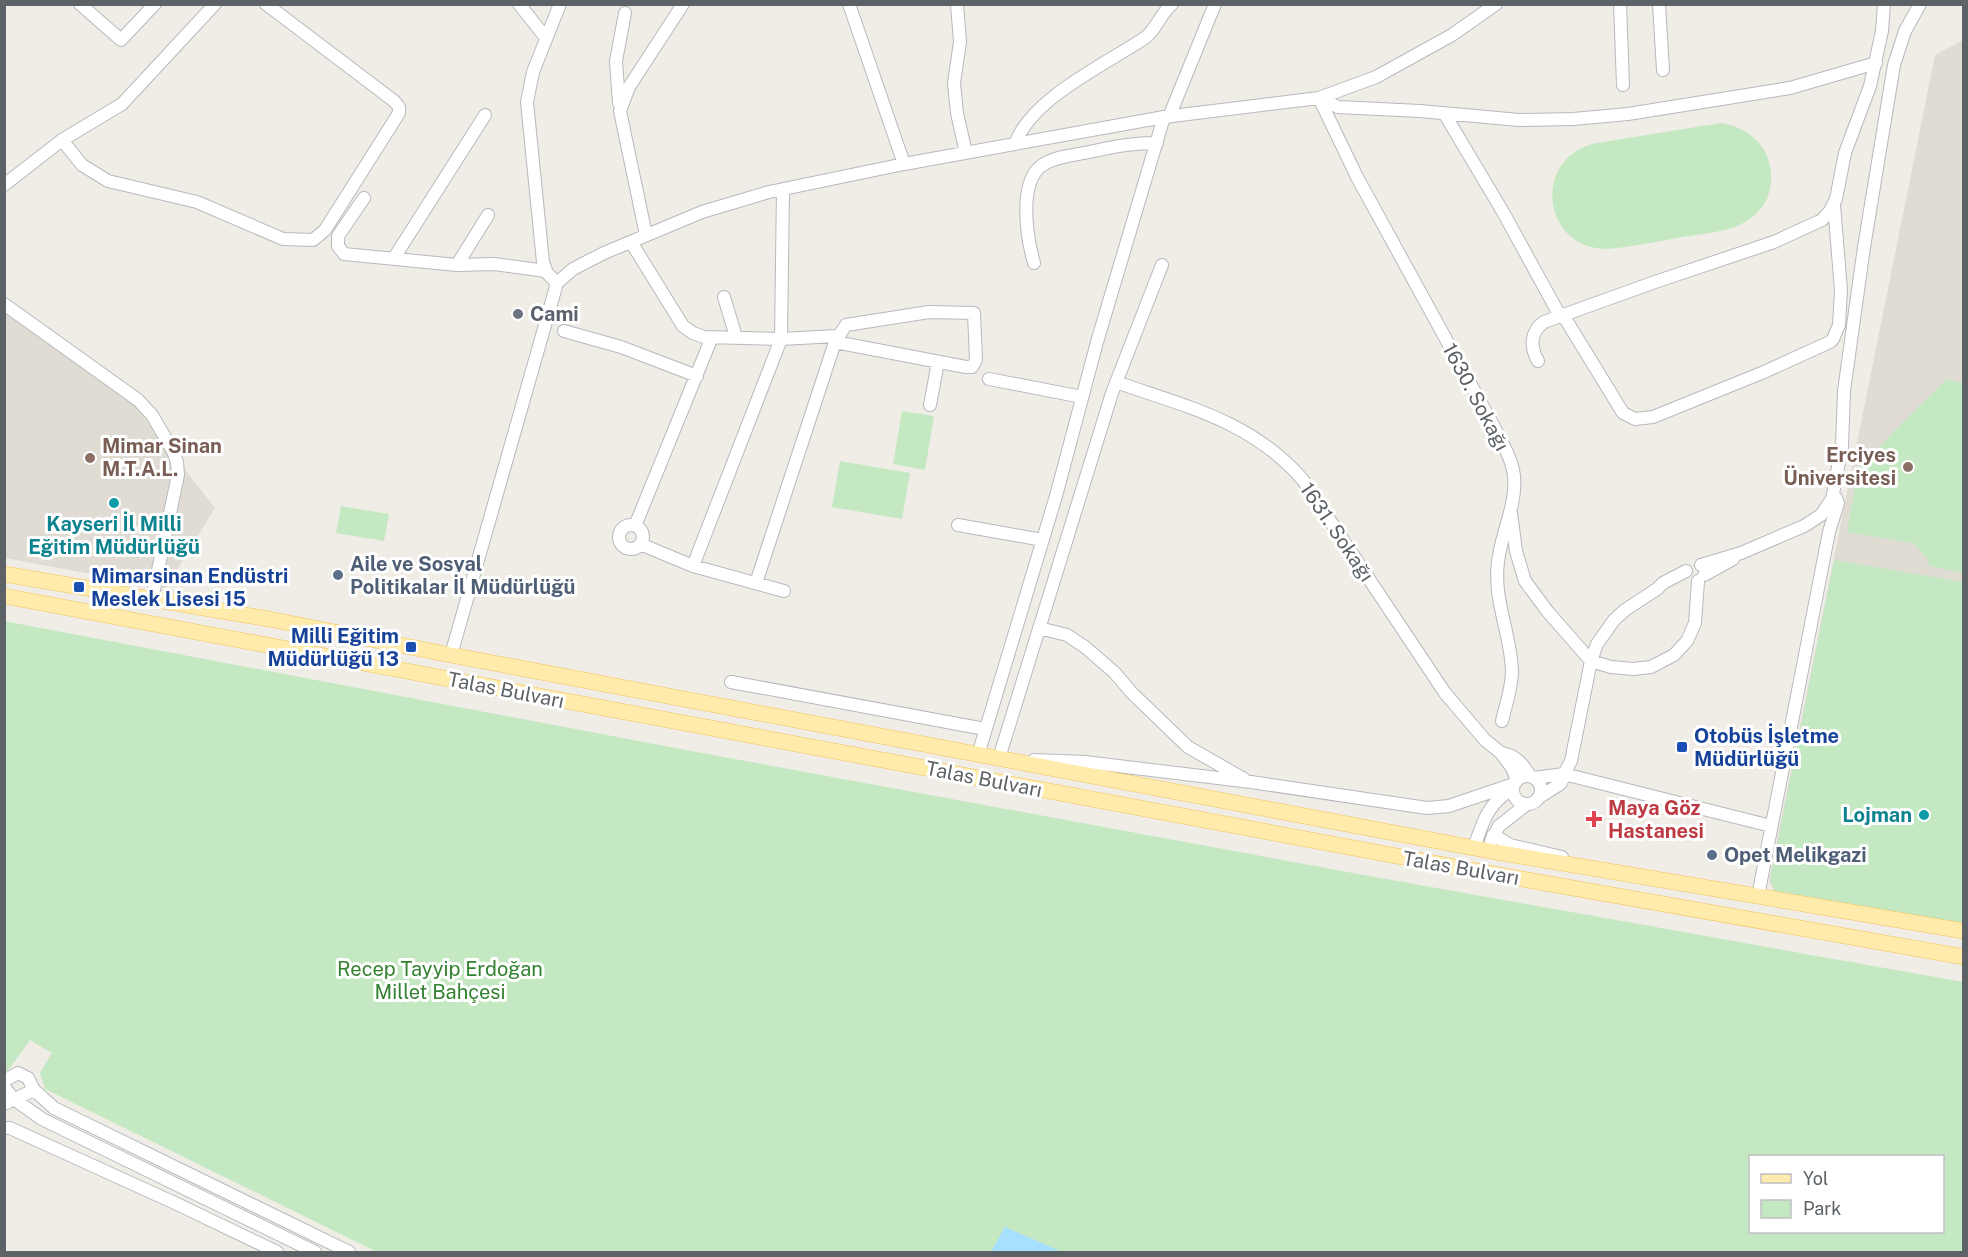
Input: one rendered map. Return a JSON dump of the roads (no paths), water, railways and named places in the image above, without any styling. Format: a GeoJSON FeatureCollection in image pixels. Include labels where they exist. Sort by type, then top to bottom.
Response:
{"type":"FeatureCollection","features":[{"type":"Feature","properties":{"kind":"main road","name":"Talas Bulvarı"},"geometry":{"type":"LineString","coordinates":[[4,574],[269,619],[1490,851],[1964,931]]}},
{"type":"Feature","properties":{"kind":"main road","name":"Talas Bulvarı"},"geometry":{"type":"LineString","coordinates":[[4,596],[1477,871],[1964,957]]}},
{"type":"Feature","properties":{"kind":"main road"},"geometry":{"type":"LineString","coordinates":[[4,606],[1472,879],[1964,966]]}},
{"type":"Feature","properties":{"kind":"street"},"geometry":{"type":"LineString","coordinates":[[80,4],[121,40],[155,4]]}},
{"type":"Feature","properties":{"kind":"street"},"geometry":{"type":"LineString","coordinates":[[4,185],[62,140],[122,104],[215,4]]}},
{"type":"Feature","properties":{"kind":"street"},"geometry":{"type":"LineString","coordinates":[[62,140],[82,165],[108,181],[197,202],[283,239],[309,241],[317,238],[325,230],[399,110],[394,101],[266,4]]}},
{"type":"Feature","properties":{"kind":"street"},"geometry":{"type":"LineString","coordinates":[[519,4],[546,38]]}},
{"type":"Feature","properties":{"kind":"street"},"geometry":{"type":"LineString","coordinates":[[557,283],[546,271],[543,262],[527,102],[532,72],[560,4]]}},
{"type":"Feature","properties":{"kind":"street"},"geometry":{"type":"LineString","coordinates":[[620,111],[628,87],[682,4]]}},
{"type":"Feature","properties":{"kind":"street"},"geometry":{"type":"LineString","coordinates":[[849,4],[904,164]]}},
{"type":"Feature","properties":{"kind":"street"},"geometry":{"type":"LineString","coordinates":[[957,4],[960,42],[954,83],[959,126],[966,153]]}},
{"type":"Feature","properties":{"kind":"street"},"geometry":{"type":"LineString","coordinates":[[1016,144],[1022,128],[1034,114],[1069,86],[1149,35],[1172,4]]}},
{"type":"Feature","properties":{"kind":"street"},"geometry":{"type":"LineString","coordinates":[[978,754],[1043,540],[1097,342],[1157,143],[1215,4]]}},
{"type":"Feature","properties":{"kind":"street"},"geometry":{"type":"LineString","coordinates":[[451,655],[557,283],[583,263],[646,235],[724,205],[783,189],[904,164],[1167,117],[1319,98],[1376,77],[1452,35],[1496,4]]}},
{"type":"Feature","properties":{"kind":"street"},"geometry":{"type":"LineString","coordinates":[[1620,4],[1623,85]]}},
{"type":"Feature","properties":{"kind":"street"},"geometry":{"type":"LineString","coordinates":[[1659,4],[1663,70]]}},
{"type":"Feature","properties":{"kind":"street"},"geometry":{"type":"LineString","coordinates":[[1444,113],[1561,316],[1623,413],[1635,418],[1653,417],[1764,372],[1830,342],[1838,331],[1841,283],[1834,205],[1845,153],[1865,102],[1876,63],[1884,4]]}},
{"type":"Feature","properties":{"kind":"street"},"geometry":{"type":"LineString","coordinates":[[1490,851],[1493,835],[1502,822],[1556,789],[1569,768],[1591,661],[1597,644],[1614,620],[1636,601],[1657,589],[1666,588],[1730,562],[1741,553],[1815,520],[1827,508],[1835,490],[1842,447],[1846,381],[1864,246],[1893,65],[1905,31],[1920,4]]}},
{"type":"Feature","properties":{"kind":"street"},"geometry":{"type":"LineString","coordinates":[[625,13],[616,61],[620,111],[646,235]]}},
{"type":"Feature","properties":{"kind":"street"},"geometry":{"type":"LineString","coordinates":[[1319,98],[1338,107],[1545,120],[1628,114],[1790,87],[1876,63]]}},
{"type":"Feature","properties":{"kind":"street","name":"1630. Sokağı"},"geometry":{"type":"LineString","coordinates":[[1319,98],[1357,177],[1509,458],[1514,483],[1499,551],[1497,575],[1498,599],[1512,669],[1511,686],[1502,721]]}},
{"type":"Feature","properties":{"kind":"street"},"geometry":{"type":"LineString","coordinates":[[394,258],[485,115]]}},
{"type":"Feature","properties":{"kind":"street"},"geometry":{"type":"LineString","coordinates":[[1034,263],[1028,238],[1026,212],[1032,178],[1037,169],[1052,160],[1133,143],[1157,143]]}},
{"type":"Feature","properties":{"kind":"street"},"geometry":{"type":"LineString","coordinates":[[693,566],[781,339],[783,189]]}},
{"type":"Feature","properties":{"kind":"street"},"geometry":{"type":"LineString","coordinates":[[364,198],[338,236],[339,249],[344,254],[457,265],[494,264],[546,271]]}},
{"type":"Feature","properties":{"kind":"street"},"geometry":{"type":"LineString","coordinates":[[1538,361],[1533,348],[1533,338],[1535,330],[1544,322],[1774,242],[1817,224],[1834,205]]}},
{"type":"Feature","properties":{"kind":"street"},"geometry":{"type":"LineString","coordinates":[[457,265],[488,215]]}},
{"type":"Feature","properties":{"kind":"street"},"geometry":{"type":"LineString","coordinates":[[631,242],[683,326],[698,336],[836,339],[969,367],[976,363],[975,313],[929,312],[846,325],[836,339],[756,584]]}},
{"type":"Feature","properties":{"kind":"street"},"geometry":{"type":"LineString","coordinates":[[1162,265],[1116,382],[999,758],[1085,762],[1251,782],[1416,808],[1438,808],[1515,784]]}},
{"type":"Feature","properties":{"kind":"street"},"geometry":{"type":"LineString","coordinates":[[724,297],[736,338]]}},
{"type":"Feature","properties":{"kind":"street"},"geometry":{"type":"LineString","coordinates":[[4,304],[131,394],[152,416],[173,450],[178,475],[152,600]]}},
{"type":"Feature","properties":{"kind":"street"},"geometry":{"type":"LineString","coordinates":[[564,331],[621,347],[697,376]]}},
{"type":"Feature","properties":{"kind":"street"},"geometry":{"type":"LineString","coordinates":[[635,526],[712,337]]}},
{"type":"Feature","properties":{"kind":"street"},"geometry":{"type":"LineString","coordinates":[[930,405],[938,362]]}},
{"type":"Feature","properties":{"kind":"street"},"geometry":{"type":"LineString","coordinates":[[989,379],[1082,397]]}},
{"type":"Feature","properties":{"kind":"street","name":"1631. Sokağı"},"geometry":{"type":"LineString","coordinates":[[1116,382],[1234,425],[1269,447],[1287,462],[1303,480],[1448,697],[1485,740],[1501,753],[1515,784]]}},
{"type":"Feature","properties":{"kind":"street"},"geometry":{"type":"LineString","coordinates":[[1758,896],[1829,532],[1838,503],[1835,490]]}},
{"type":"Feature","properties":{"kind":"street"},"geometry":{"type":"LineString","coordinates":[[1510,509],[1516,551],[1526,581],[1548,612],[1591,661],[1611,667],[1633,669],[1652,667],[1674,655],[1687,640],[1695,624],[1696,574]]}},
{"type":"Feature","properties":{"kind":"street"},"geometry":{"type":"LineString","coordinates":[[958,525],[1043,540]]}},
{"type":"Feature","properties":{"kind":"street"},"geometry":{"type":"LineString","coordinates":[[640,544],[642,534],[635,526],[627,526],[621,531],[620,542],[630,549],[640,544],[693,566],[784,591]]}},
{"type":"Feature","properties":{"kind":"street"},"geometry":{"type":"LineString","coordinates":[[1039,628],[1067,635],[1085,647],[1114,672],[1188,747],[1251,782]]}},
{"type":"Feature","properties":{"kind":"street"},"geometry":{"type":"LineString","coordinates":[[731,682],[985,729]]}},
{"type":"Feature","properties":{"kind":"street","name":"1631. Sokağı"},"geometry":{"type":"LineString","coordinates":[[1501,753],[1509,754],[1519,761],[1532,777]]}},
{"type":"Feature","properties":{"kind":"street"},"geometry":{"type":"LineString","coordinates":[[1474,847],[1488,811],[1498,797],[1525,776],[1564,774],[1771,826]]}},
{"type":"Feature","properties":{"kind":"street"},"geometry":{"type":"LineString","coordinates":[[1532,777],[1541,789],[1533,801]]}},
{"type":"Feature","properties":{"kind":"street"},"geometry":{"type":"LineString","coordinates":[[1515,784],[1515,797],[1518,801],[1533,801]]}},
{"type":"Feature","properties":{"kind":"street"},"geometry":{"type":"LineString","coordinates":[[1472,799],[1488,811]]}},
{"type":"Feature","properties":{"kind":"street"},"geometry":{"type":"LineString","coordinates":[[1493,835],[1510,845],[1621,872]]}},
{"type":"Feature","properties":{"kind":"street"},"geometry":{"type":"LineString","coordinates":[[4,1081],[18,1073],[28,1078],[34,1090],[54,1108],[349,1252]]}},
{"type":"Feature","properties":{"kind":"street"},"geometry":{"type":"LineString","coordinates":[[4,1087],[9,1102],[315,1252]]}},
{"type":"Feature","properties":{"kind":"street"},"geometry":{"type":"LineString","coordinates":[[9,1102],[34,1090]]}},
{"type":"Feature","properties":{"kind":"street"},"geometry":{"type":"LineString","coordinates":[[4,1128],[10,1128],[167,1199],[277,1252]]}},
{"type":"Feature","properties":{"kind":"water"},"geometry":{"type":"Polygon","coordinates":[[[1005,1227],[1062,1252],[991,1252],[1005,1227]]]}},
{"type":"Feature","properties":{"kind":"place","name":"Cami"},"geometry":{"type":"Point","coordinates":[518,314]}},
{"type":"Feature","properties":{"kind":"place","name":"Mimar Sinan M.T.A.L."},"geometry":{"type":"Point","coordinates":[90,458]}},
{"type":"Feature","properties":{"kind":"place","name":"Erciyes Üniversitesi"},"geometry":{"type":"Point","coordinates":[1908,467]}},
{"type":"Feature","properties":{"kind":"place","name":"Kayseri İl Milli Eğitim Müdürlüğü"},"geometry":{"type":"Point","coordinates":[114,503]}},
{"type":"Feature","properties":{"kind":"place","name":"Aile ve Sosyal Politikalar İl Müdürlüğü"},"geometry":{"type":"Point","coordinates":[338,575]}},
{"type":"Feature","properties":{"kind":"place","name":"Mimarsinan Endüstri Meslek Lisesi 15"},"geometry":{"type":"Point","coordinates":[79,587]}},
{"type":"Feature","properties":{"kind":"place","name":"Milli Eğitim Müdürlüğü 13"},"geometry":{"type":"Point","coordinates":[411,647]}},
{"type":"Feature","properties":{"kind":"place","name":"Otobüs İşletme Müdürlüğü"},"geometry":{"type":"Point","coordinates":[1682,747]}},
{"type":"Feature","properties":{"kind":"place","name":"Lojman"},"geometry":{"type":"Point","coordinates":[1924,815]}},
{"type":"Feature","properties":{"kind":"place","name":"Maya Göz Hastanesi"},"geometry":{"type":"Point","coordinates":[1594,819]}},
{"type":"Feature","properties":{"kind":"place","name":"Opet Melikgazi"},"geometry":{"type":"Point","coordinates":[1712,855]}},
{"type":"Feature","properties":{"kind":"park label","name":"Recep Tayyip Erdoğan Millet Bahçesi"},"geometry":{"type":"Point","coordinates":[440,980]}}]}
